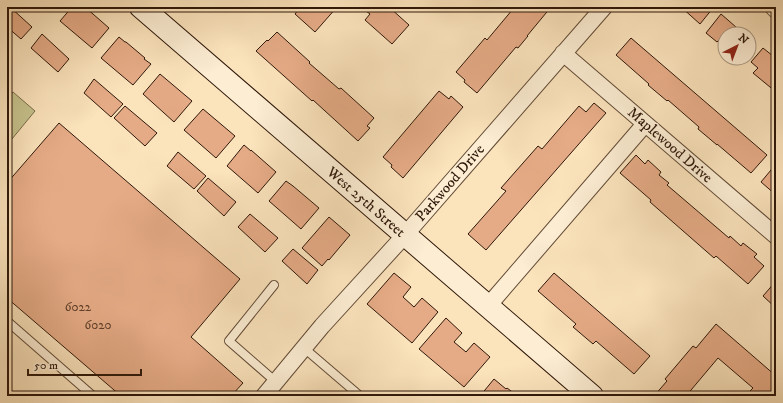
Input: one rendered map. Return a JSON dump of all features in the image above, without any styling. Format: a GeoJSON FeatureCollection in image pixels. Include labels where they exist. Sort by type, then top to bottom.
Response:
{"type":"FeatureCollection","features":[{"type":"Feature","properties":{"kind":"street","name":"West 25th Street"},"geometry":{"type":"LineString","coordinates":[[141,7],[592,396]]}},
{"type":"Feature","properties":{"kind":"street","name":"Parkwood Drive"},"geometry":{"type":"LineString","coordinates":[[264,396],[322,326],[405,235],[604,7]]}},
{"type":"Feature","properties":{"kind":"street"},"geometry":{"type":"LineString","coordinates":[[773,7],[776,10]]}},
{"type":"Feature","properties":{"kind":"street","name":"Maplewood Drive"},"geometry":{"type":"LineString","coordinates":[[563,53],[776,236]]}},
{"type":"Feature","properties":{"kind":"street"},"geometry":{"type":"LineString","coordinates":[[488,306],[645,124]]}},
{"type":"Feature","properties":{"kind":"lane"},"geometry":{"type":"LineString","coordinates":[[274,285],[229,341],[276,382]]}},
{"type":"Feature","properties":{"kind":"lane"},"geometry":{"type":"LineString","coordinates":[[7,321],[93,396]]}},
{"type":"Feature","properties":{"kind":"lane"},"geometry":{"type":"LineString","coordinates":[[304,348],[360,396]]}},
{"type":"Feature","properties":{"kind":"shaded area"},"geometry":{"type":"Polygon","coordinates":[[[13,92],[35,111],[7,145],[7,99],[13,92]]]}},
{"type":"Feature","properties":{"kind":"building"},"geometry":{"type":"Polygon","coordinates":[[[7,7],[10,7],[32,27],[21,39],[7,27],[7,7]]]}},
{"type":"Feature","properties":{"kind":"building"},"geometry":{"type":"Polygon","coordinates":[[[43,7],[54,7],[49,12],[43,7]]]}},
{"type":"Feature","properties":{"kind":"building"},"geometry":{"type":"Polygon","coordinates":[[[72,7],[85,7],[109,28],[92,48],[60,21],[72,7]]]}},
{"type":"Feature","properties":{"kind":"building"},"geometry":{"type":"Polygon","coordinates":[[[205,7],[215,7],[211,12],[205,7]]]}},
{"type":"Feature","properties":{"kind":"building"},"geometry":{"type":"Polygon","coordinates":[[[300,7],[337,7],[315,32],[295,14],[300,7]]]}},
{"type":"Feature","properties":{"kind":"building"},"geometry":{"type":"Polygon","coordinates":[[[369,7],[389,7],[409,25],[392,44],[365,20],[370,14],[366,11],[369,7]]]}},
{"type":"Feature","properties":{"kind":"building"},"geometry":{"type":"Polygon","coordinates":[[[512,7],[551,7],[518,48],[516,47],[477,93],[464,82],[465,80],[456,72],[485,38],[487,40],[513,9],[512,7]]]}},
{"type":"Feature","properties":{"kind":"building"},"geometry":{"type":"Polygon","coordinates":[[[681,7],[712,7],[713,8],[700,24],[681,7]]]}},
{"type":"Feature","properties":{"kind":"building"},"geometry":{"type":"Polygon","coordinates":[[[721,14],[735,26],[717,26],[717,42],[706,33],[721,14]]]}},
{"type":"Feature","properties":{"kind":"building"},"geometry":{"type":"Polygon","coordinates":[[[277,32],[310,62],[309,63],[339,89],[341,88],[374,118],[367,126],[370,128],[358,141],[256,51],[277,32]]]}},
{"type":"Feature","properties":{"kind":"building"},"geometry":{"type":"Polygon","coordinates":[[[42,34],[69,59],[58,72],[31,48],[42,34]]]}},
{"type":"Feature","properties":{"kind":"building"},"geometry":{"type":"Polygon","coordinates":[[[119,37],[151,64],[133,85],[101,58],[119,37]]]}},
{"type":"Feature","properties":{"kind":"building"},"geometry":{"type":"Polygon","coordinates":[[[631,38],[767,155],[751,173],[698,129],[699,127],[648,85],[649,84],[616,55],[631,38]]]}},
{"type":"Feature","properties":{"kind":"building"},"geometry":{"type":"Polygon","coordinates":[[[763,48],[773,56],[772,58],[776,62],[776,92],[753,73],[758,68],[756,66],[757,66],[757,55],[763,48]]]}},
{"type":"Feature","properties":{"kind":"building"},"geometry":{"type":"Polygon","coordinates":[[[160,74],[192,101],[174,122],[143,94],[160,74]]]}},
{"type":"Feature","properties":{"kind":"building"},"geometry":{"type":"Polygon","coordinates":[[[94,79],[123,104],[111,117],[84,93],[94,79]]]}},
{"type":"Feature","properties":{"kind":"building"},"geometry":{"type":"Polygon","coordinates":[[[439,91],[449,99],[451,96],[463,107],[403,178],[383,157],[439,91]]]}},
{"type":"Feature","properties":{"kind":"building"},"geometry":{"type":"Polygon","coordinates":[[[594,103],[606,113],[486,250],[468,234],[506,191],[501,188],[538,146],[542,149],[579,106],[586,112],[594,103]]]}},
{"type":"Feature","properties":{"kind":"building"},"geometry":{"type":"Polygon","coordinates":[[[125,106],[157,133],[145,146],[114,118],[125,106]]]}},
{"type":"Feature","properties":{"kind":"building"},"geometry":{"type":"Polygon","coordinates":[[[203,109],[235,136],[216,158],[184,130],[203,109]]]}},
{"type":"Feature","properties":{"kind":"building"},"geometry":{"type":"Polygon","coordinates":[[[59,123],[240,279],[191,337],[243,383],[231,396],[121,396],[7,298],[7,183],[59,123]]]}},
{"type":"Feature","properties":{"kind":"building"},"geometry":{"type":"Polygon","coordinates":[[[244,145],[276,172],[258,193],[227,166],[244,145]]]}},
{"type":"Feature","properties":{"kind":"building"},"geometry":{"type":"Polygon","coordinates":[[[178,152],[206,176],[194,189],[167,166],[178,152]]]}},
{"type":"Feature","properties":{"kind":"building"},"geometry":{"type":"Polygon","coordinates":[[[636,155],[645,164],[648,160],[661,172],[659,175],[669,183],[667,185],[729,238],[730,236],[741,246],[743,243],[757,254],[754,257],[764,266],[748,284],[716,256],[714,258],[650,202],[651,200],[620,173],[636,155]]]}},
{"type":"Feature","properties":{"kind":"building"},"geometry":{"type":"Polygon","coordinates":[[[776,164],[776,195],[761,182],[776,164]]]}},
{"type":"Feature","properties":{"kind":"building"},"geometry":{"type":"Polygon","coordinates":[[[208,178],[236,202],[224,216],[197,191],[208,178]]]}},
{"type":"Feature","properties":{"kind":"building"},"geometry":{"type":"Polygon","coordinates":[[[286,181],[319,208],[301,229],[269,201],[286,181]]]}},
{"type":"Feature","properties":{"kind":"building"},"geometry":{"type":"Polygon","coordinates":[[[250,214],[278,238],[265,252],[238,227],[250,214]]]}},
{"type":"Feature","properties":{"kind":"building"},"geometry":{"type":"Polygon","coordinates":[[[329,217],[350,235],[322,266],[302,248],[329,217]]]}},
{"type":"Feature","properties":{"kind":"building"},"geometry":{"type":"Polygon","coordinates":[[[293,249],[318,270],[307,284],[282,261],[293,249]]]}},
{"type":"Feature","properties":{"kind":"building"},"geometry":{"type":"Polygon","coordinates":[[[394,273],[411,287],[403,297],[414,307],[422,298],[438,312],[412,343],[367,304],[394,273]]]}},
{"type":"Feature","properties":{"kind":"building"},"geometry":{"type":"Polygon","coordinates":[[[554,273],[650,356],[634,374],[596,341],[593,344],[573,327],[576,324],[538,291],[554,273]]]}},
{"type":"Feature","properties":{"kind":"building"},"geometry":{"type":"Polygon","coordinates":[[[776,281],[776,308],[763,296],[776,281]]]}},
{"type":"Feature","properties":{"kind":"building"},"geometry":{"type":"Polygon","coordinates":[[[446,318],[462,333],[454,342],[466,352],[474,343],[490,357],[464,387],[419,349],[446,318]]]}},
{"type":"Feature","properties":{"kind":"building"},"geometry":{"type":"Polygon","coordinates":[[[716,324],[776,376],[776,396],[756,396],[750,391],[753,388],[718,358],[686,396],[654,396],[667,381],[665,379],[693,346],[696,348],[716,324]]]}},
{"type":"Feature","properties":{"kind":"building"},"geometry":{"type":"Polygon","coordinates":[[[494,379],[515,394],[513,395],[514,396],[480,396],[494,379]]]}}]}
